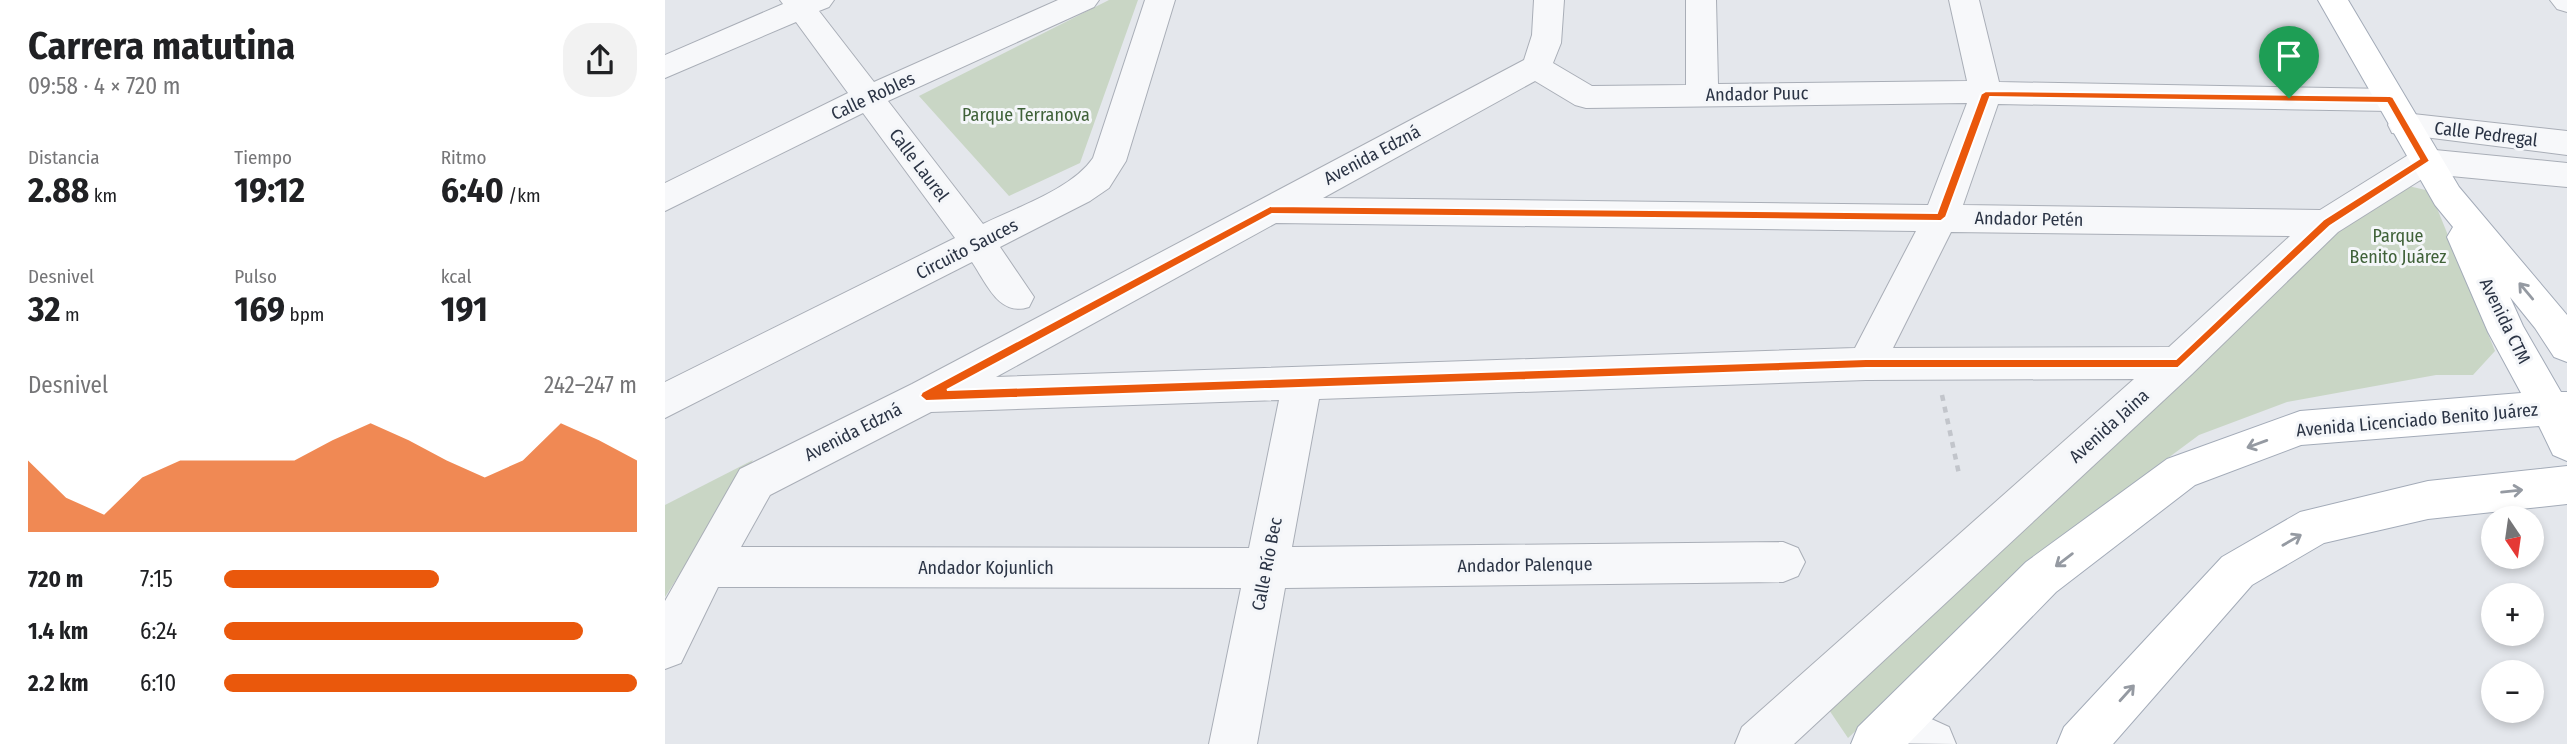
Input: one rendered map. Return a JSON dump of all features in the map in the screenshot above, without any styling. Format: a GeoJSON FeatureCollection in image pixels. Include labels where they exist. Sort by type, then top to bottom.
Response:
{"type":"FeatureCollection","features":[{"type":"Feature","properties":{"kind":"main road"},"geometry":{"type":"LineString","coordinates":[[2333,0],[2425,161]]}},
{"type":"Feature","properties":{"kind":"main road","name":"Avenida CTM"},"geometry":{"type":"LineString","coordinates":[[2425,161],[2447,196],[2567,345]]}},
{"type":"Feature","properties":{"kind":"main road","name":"Avenida CTM"},"geometry":{"type":"LineString","coordinates":[[2447,196],[2507,332],[2562,420]]}},
{"type":"Feature","properties":{"kind":"main road","name":"Avenida Licenciado Benito Juárez"},"geometry":{"type":"LineString","coordinates":[[1900,738],[2041,577],[2181,472],[2300,428],[2562,420]]}},
{"type":"Feature","properties":{"kind":"main road"},"geometry":{"type":"LineString","coordinates":[[2081,744],[2237,571],[2315,526],[2428,500],[2567,485]]}},
{"type":"Feature","properties":{"kind":"street","name":"Calle Robles"},"geometry":{"type":"LineString","coordinates":[[665,198],[867,97],[1084,0]]}},
{"type":"Feature","properties":{"kind":"street","name":"Circuito Sauces"},"geometry":{"type":"LineString","coordinates":[[665,401],[1078,192],[1097,179],[1109,161],[1160,0]]}},
{"type":"Feature","properties":{"kind":"street"},"geometry":{"type":"LineString","coordinates":[[1536,67],[1544,54],[1547,40],[1549,0]]}},
{"type":"Feature","properties":{"kind":"street"},"geometry":{"type":"LineString","coordinates":[[1701,0],[1702,95]]}},
{"type":"Feature","properties":{"kind":"street"},"geometry":{"type":"LineString","coordinates":[[1866,364],[1941,217],[1986,94],[1964,0]]}},
{"type":"Feature","properties":{"kind":"street","name":"Calle Laurel"},"geometry":{"type":"LineString","coordinates":[[805,3],[867,97],[978,243],[1016,298]]}},
{"type":"Feature","properties":{"kind":"street"},"geometry":{"type":"LineString","coordinates":[[665,67],[805,3]]}},
{"type":"Feature","properties":{"kind":"street","name":"Andador Puuc"},"geometry":{"type":"LineString","coordinates":[[1536,67],[1586,97],[1958,92],[2397,112]]}},
{"type":"Feature","properties":{"kind":"street","name":"Avenida Edzná"},"geometry":{"type":"LineString","coordinates":[[665,647],[706,567],[755,482],[926,396],[1536,67]]}},
{"type":"Feature","properties":{"kind":"street","name":"Calle Pedregal"},"geometry":{"type":"LineString","coordinates":[[2397,112],[2567,143]]}},
{"type":"Feature","properties":{"kind":"street"},"geometry":{"type":"LineString","coordinates":[[2425,161],[2567,175]]}},
{"type":"Feature","properties":{"kind":"street","name":"Avenida Jaina"},"geometry":{"type":"LineString","coordinates":[[1759,744],[2178,363],[2326,223],[2425,161]]}},
{"type":"Feature","properties":{"kind":"street","name":"Andador Petén"},"geometry":{"type":"LineString","coordinates":[[1270,210],[2326,223]]}},
{"type":"Feature","properties":{"kind":"street"},"geometry":{"type":"LineString","coordinates":[[926,396],[1866,364],[2178,363]]}},
{"type":"Feature","properties":{"kind":"street","name":"Calle Río Bec"},"geometry":{"type":"LineString","coordinates":[[1233,744],[1302,384]]}},
{"type":"Feature","properties":{"kind":"street","name":"Andador Palenque"},"geometry":{"type":"LineString","coordinates":[[1267,568],[1783,562]]}},
{"type":"Feature","properties":{"kind":"street","name":"Andador Kojunlich"},"geometry":{"type":"LineString","coordinates":[[706,567],[1267,568]]}},
{"type":"Feature","properties":{"kind":"path"},"geometry":{"type":"LineString","coordinates":[[1935,364],[1959,474]]}},
{"type":"Feature","properties":{"kind":"green space","name":"Parque Terranova"},"geometry":{"type":"Polygon","coordinates":[[[1109,0],[1138,0],[1080,163],[1009,196],[919,96],[1109,0]]]}},
{"type":"Feature","properties":{"kind":"green space","name":"Parque Benito Juárez"},"geometry":{"type":"Polygon","coordinates":[[[2404,185],[2430,191],[2495,351],[2473,375],[2436,375],[2287,402],[2199,435],[2083,521],[1848,738],[1825,704],[2337,224],[2404,185]]]}},
{"type":"Feature","properties":{"kind":"green space"},"geometry":{"type":"Polygon","coordinates":[[[753,460],[665,597],[665,505],[753,460]]]}},
{"type":"Feature","properties":{"kind":"route"},"geometry":{"type":"LineString","coordinates":[[1986,94],[2289,98],[2390,100],[2425,161],[2326,223],[2178,363],[1866,364],[926,396],[1270,210],[1941,217],[1986,94]]}}]}
